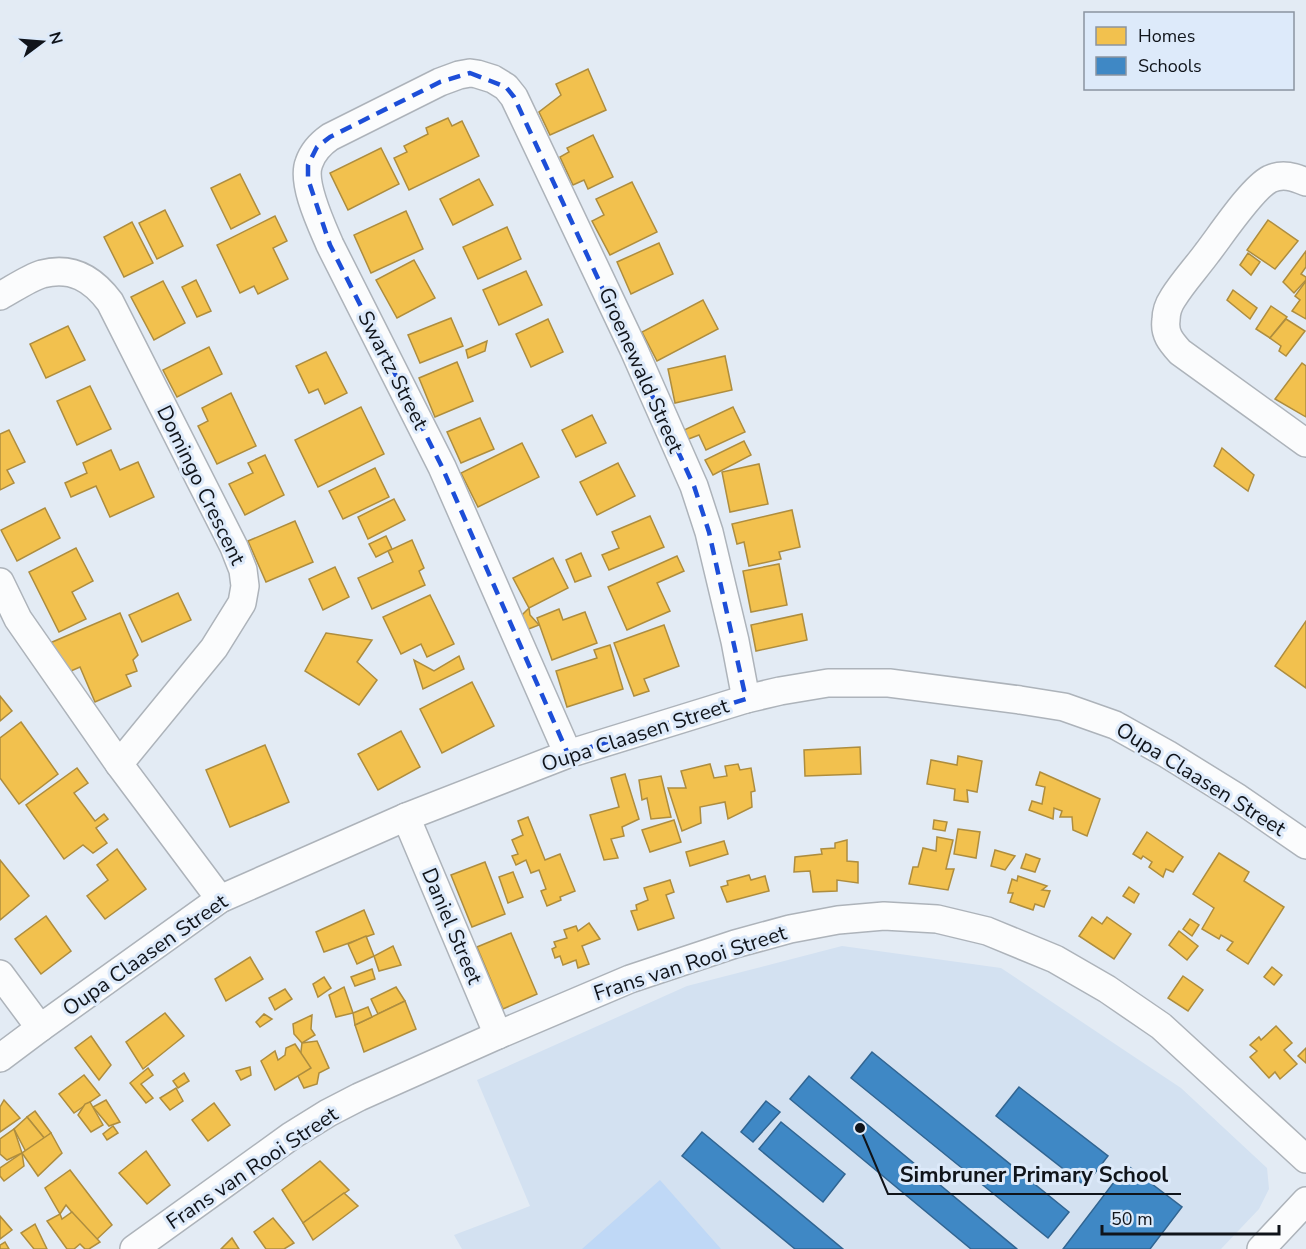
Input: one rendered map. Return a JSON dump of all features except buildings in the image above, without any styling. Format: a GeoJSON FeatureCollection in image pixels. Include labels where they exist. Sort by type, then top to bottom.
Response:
{"type":"FeatureCollection","features":[{"type":"Feature","properties":{"kind":"street","name":"Groenewald Street"},"geometry":{"type":"LineString","coordinates":[[477,74],[493,79],[506,87],[514,98],[634,350],[694,486],[709,532],[735,641],[746,699]]}},
{"type":"Feature","properties":{"kind":"street","name":"Swartz Street"},"geometry":{"type":"LineString","coordinates":[[477,74],[459,75],[440,82],[330,137],[317,147],[308,165],[308,179],[315,208],[330,245],[442,467],[568,754]]}},
{"type":"Feature","properties":{"kind":"street"},"geometry":{"type":"LineString","coordinates":[[1306,182],[1290,176],[1278,177],[1262,185],[1240,209],[1172,300],[1166,320],[1166,330],[1171,343],[1180,352],[1306,443]]}},
{"type":"Feature","properties":{"kind":"street","name":"Domingo Crescent"},"geometry":{"type":"LineString","coordinates":[[0,296],[40,274],[62,271],[78,274],[93,282],[104,293],[223,526],[243,570],[245,586],[242,603],[214,648],[119,764]]}},
{"type":"Feature","properties":{"kind":"street"},"geometry":{"type":"LineString","coordinates":[[0,582],[18,620],[119,764],[220,899]]}},
{"type":"Feature","properties":{"kind":"street","name":"Oupa Claasen Street"},"geometry":{"type":"LineString","coordinates":[[0,1058],[220,899],[406,818],[568,754],[746,699],[828,682],[889,683],[1064,707],[1115,725],[1167,754],[1238,798],[1306,845]]}},
{"type":"Feature","properties":{"kind":"street","name":"Daniel Street"},"geometry":{"type":"LineString","coordinates":[[406,818],[498,1035]]}},
{"type":"Feature","properties":{"kind":"street","name":"Frans van Rooi Street"},"geometry":{"type":"LineString","coordinates":[[134,1249],[291,1136],[328,1113],[498,1035],[630,979],[735,944],[790,929],[838,920],[884,916],[937,919],[987,931],[1055,959],[1107,989],[1161,1026],[1306,1159]]}},
{"type":"Feature","properties":{"kind":"street"},"geometry":{"type":"LineString","coordinates":[[0,974],[40,1028]]}},
{"type":"Feature","properties":{"kind":"street"},"geometry":{"type":"LineString","coordinates":[[1261,1249],[1306,1201]]}},
{"type":"Feature","properties":{"kind":"highlighted area"},"geometry":{"type":"Polygon","coordinates":[[[470,73],[506,87],[514,97],[694,486],[709,532],[746,699],[568,754],[442,467],[330,245],[308,179],[308,165],[317,147],[330,137],[440,82],[470,73]]]}},
{"type":"Feature","properties":{"kind":"shaded area"},"geometry":{"type":"Polygon","coordinates":[[[842,946],[1001,968],[1181,1088],[1267,1168],[1269,1189],[1259,1209],[1221,1249],[462,1249],[454,1235],[530,1206],[477,1080],[687,986],[842,946]]]}},
{"type":"Feature","properties":{"kind":"shaded area"},"geometry":{"type":"Polygon","coordinates":[[[660,1180],[721,1249],[582,1249],[660,1180]]]}},
{"type":"Feature","properties":{"kind":"place","name":"Simbruner Primary School"},"geometry":{"type":"Point","coordinates":[860,1128]}}]}
